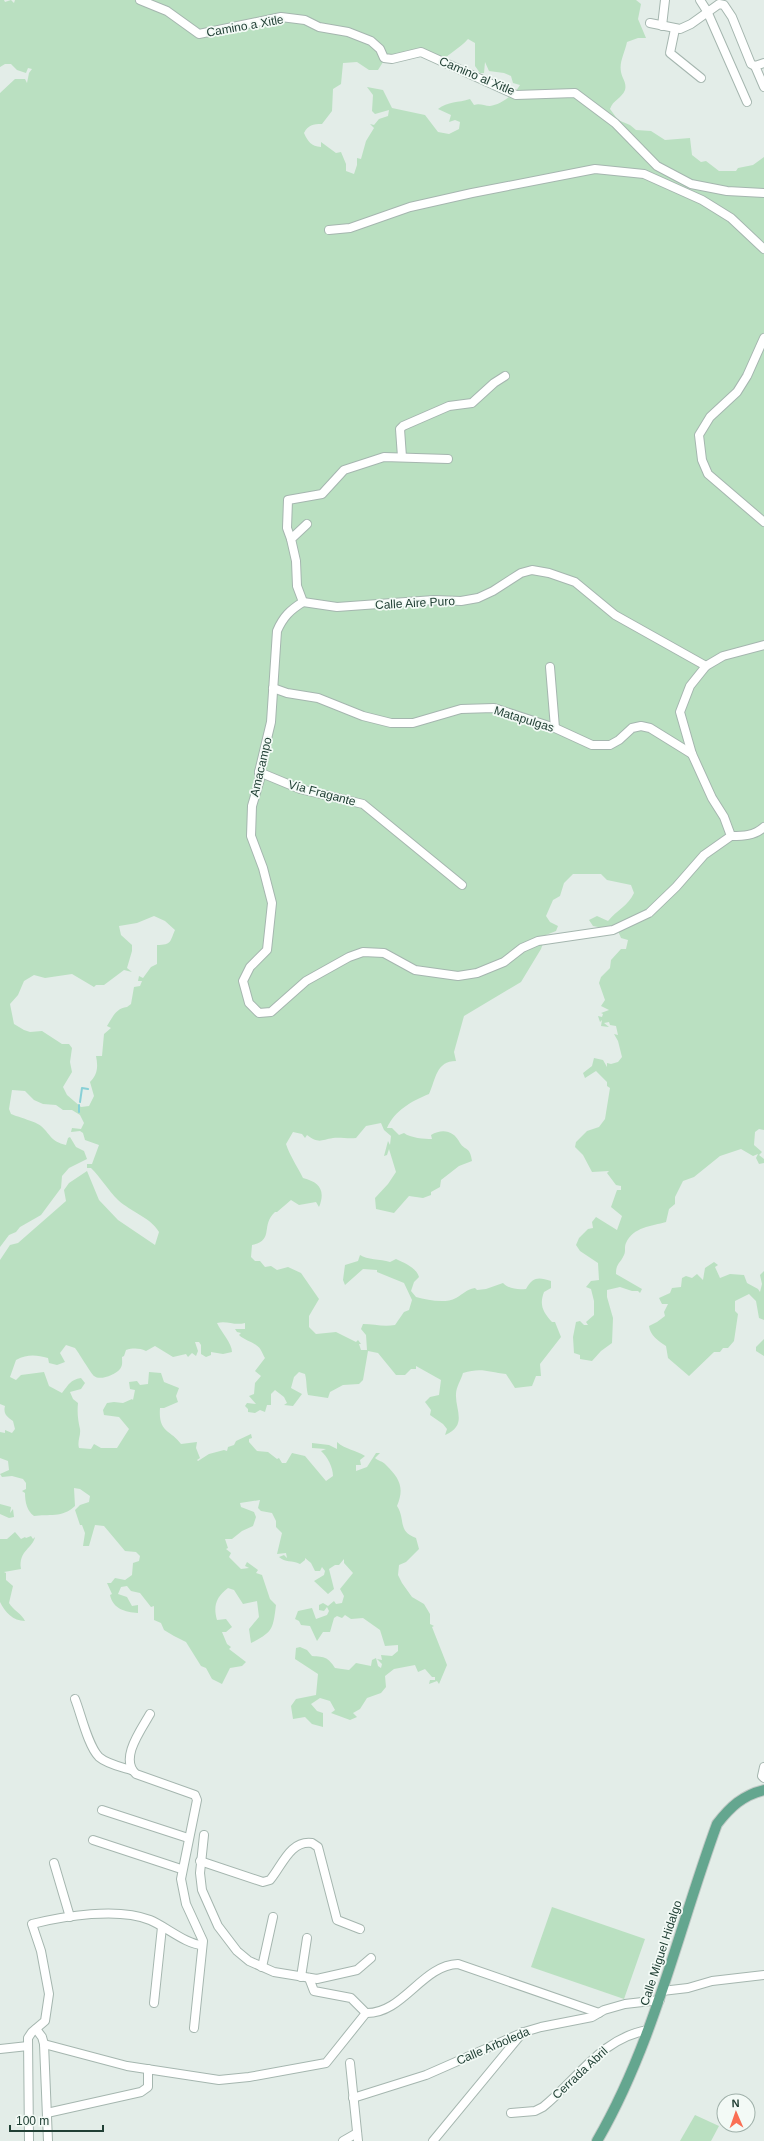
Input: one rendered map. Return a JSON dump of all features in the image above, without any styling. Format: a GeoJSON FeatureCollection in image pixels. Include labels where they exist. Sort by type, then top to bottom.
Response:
{"type":"FeatureCollection","features":[{"type":"Feature","properties":{"kind":"main road","name":"Calle Miguel Hidalgo"},"geometry":{"type":"LineString","coordinates":[[597,2141],[625,2088],[661,1996],[717,1824],[729,1808],[738,1801],[764,1790]]}},
{"type":"Feature","properties":{"kind":"street","name":"Camino a Xitle"},"geometry":{"type":"LineString","coordinates":[[140,0],[167,11],[199,34],[281,17],[305,20],[319,27],[348,32],[370,41],[380,49],[384,58],[392,59],[421,52]]}},
{"type":"Feature","properties":{"kind":"street"},"geometry":{"type":"LineString","coordinates":[[662,26],[664,0]]}},
{"type":"Feature","properties":{"kind":"street"},"geometry":{"type":"LineString","coordinates":[[700,0],[707,11],[747,102]]}},
{"type":"Feature","properties":{"kind":"street"},"geometry":{"type":"LineString","coordinates":[[650,24],[680,29],[691,24],[707,11],[725,2],[751,64],[755,66],[764,87]]}},
{"type":"Feature","properties":{"kind":"street"},"geometry":{"type":"LineString","coordinates":[[676,29],[670,46],[670,53],[702,78]]}},
{"type":"Feature","properties":{"kind":"street","name":"Camino al Xitle"},"geometry":{"type":"LineString","coordinates":[[421,52],[516,95],[575,93],[615,123],[657,166],[692,184],[727,191],[764,194]]}},
{"type":"Feature","properties":{"kind":"street"},"geometry":{"type":"LineString","coordinates":[[755,66],[764,63]]}},
{"type":"Feature","properties":{"kind":"street"},"geometry":{"type":"LineString","coordinates":[[329,230],[350,228],[410,207],[594,169],[644,174],[702,200],[731,218],[764,249]]}},
{"type":"Feature","properties":{"kind":"street"},"geometry":{"type":"LineString","coordinates":[[764,338],[747,376],[737,392],[710,417],[699,435],[702,460],[708,474],[764,522]]}},
{"type":"Feature","properties":{"kind":"street"},"geometry":{"type":"LineString","coordinates":[[402,457],[400,430],[403,426],[449,406],[472,403],[494,383],[505,376]]}},
{"type":"Feature","properties":{"kind":"street"},"geometry":{"type":"LineString","coordinates":[[304,602],[297,586],[296,561],[287,528],[288,500],[322,494],[344,470],[384,457],[448,459]]}},
{"type":"Feature","properties":{"kind":"street"},"geometry":{"type":"LineString","coordinates":[[291,539],[307,524]]}},
{"type":"Feature","properties":{"kind":"street","name":"Calle Aire Puro"},"geometry":{"type":"LineString","coordinates":[[304,602],[337,607],[434,600],[461,601],[478,598],[493,592],[521,574],[532,570],[549,573],[575,582],[615,615],[706,666]]}},
{"type":"Feature","properties":{"kind":"street","name":"Amacampo"},"geometry":{"type":"LineString","coordinates":[[304,602],[291,609],[282,619],[277,631],[271,722],[259,772],[260,779],[252,806],[251,836],[263,868],[272,903],[267,950],[250,967],[243,982],[249,1003],[259,1013],[271,1012],[306,981],[363,952],[384,953],[415,970],[458,976],[477,973],[504,962],[522,948],[538,941],[613,930],[649,913],[676,887],[704,854],[730,836]]}},
{"type":"Feature","properties":{"kind":"street"},"geometry":{"type":"LineString","coordinates":[[764,645],[723,656],[706,666],[690,686],[680,712],[692,754],[712,798],[724,817],[730,836],[748,836],[764,827]]}},
{"type":"Feature","properties":{"kind":"street"},"geometry":{"type":"LineString","coordinates":[[550,666],[554,728]]}},
{"type":"Feature","properties":{"kind":"street","name":"Matapulgas"},"geometry":{"type":"LineString","coordinates":[[273,688],[287,693],[318,698],[363,716],[391,723],[413,723],[461,709],[494,708],[554,728],[592,745],[610,745],[619,740],[632,728],[641,726],[650,728],[692,754]]}},
{"type":"Feature","properties":{"kind":"street","name":"Vía Fragante"},"geometry":{"type":"LineString","coordinates":[[259,772],[300,789],[363,804],[462,885]]}},
{"type":"Feature","properties":{"kind":"street"},"geometry":{"type":"LineString","coordinates":[[75,1699],[93,1748],[100,1757],[115,1765],[131,1770],[136,1774],[195,1795],[197,1800],[181,1869],[181,1879],[186,1904],[203,1941],[194,2028]]}},
{"type":"Feature","properties":{"kind":"street"},"geometry":{"type":"LineString","coordinates":[[131,1770],[129,1764],[130,1753],[150,1714]]}},
{"type":"Feature","properties":{"kind":"street"},"geometry":{"type":"LineString","coordinates":[[764,1767],[762,1776],[764,1778]]}},
{"type":"Feature","properties":{"kind":"street"},"geometry":{"type":"LineString","coordinates":[[102,1810],[188,1838]]}},
{"type":"Feature","properties":{"kind":"street"},"geometry":{"type":"LineString","coordinates":[[204,1835],[200,1861],[202,1890],[218,1926],[237,1951],[262,1967],[274,1972],[317,1979],[357,1970],[370,1958]]}},
{"type":"Feature","properties":{"kind":"street"},"geometry":{"type":"LineString","coordinates":[[93,1840],[181,1869]]}},
{"type":"Feature","properties":{"kind":"street"},"geometry":{"type":"LineString","coordinates":[[200,1861],[263,1882],[270,1880],[289,1852],[297,1844],[312,1843],[318,1847],[337,1920],[360,1929]]}},
{"type":"Feature","properties":{"kind":"street"},"geometry":{"type":"LineString","coordinates":[[54,1863],[70,1917]]}},
{"type":"Feature","properties":{"kind":"street"},"geometry":{"type":"LineString","coordinates":[[29,2141],[28,2038],[45,2021],[49,1994],[41,1951],[32,1924],[70,1917],[111,1915],[135,1916],[150,1920],[202,1945]]}},
{"type":"Feature","properties":{"kind":"street"},"geometry":{"type":"LineString","coordinates":[[262,1967],[274,1917]]}},
{"type":"Feature","properties":{"kind":"street"},"geometry":{"type":"LineString","coordinates":[[154,2004],[162,1927]]}},
{"type":"Feature","properties":{"kind":"street"},"geometry":{"type":"LineString","coordinates":[[307,1938],[305,1978],[314,1991],[351,1998],[366,2013],[375,2013],[386,2008],[438,1969],[447,1965],[458,1964],[599,2013]]}},
{"type":"Feature","properties":{"kind":"street","name":"Calle Arboleda"},"geometry":{"type":"LineString","coordinates":[[353,2098],[426,2075],[524,2032],[541,2027],[592,2017],[625,2004],[661,1996],[712,1981],[764,1976]]}},
{"type":"Feature","properties":{"kind":"street"},"geometry":{"type":"LineString","coordinates":[[44,2044],[126,2066],[219,2080],[249,2077],[326,2063],[366,2013]]}},
{"type":"Feature","properties":{"kind":"street"},"geometry":{"type":"LineString","coordinates":[[36,2029],[42,2037],[44,2044],[48,2141]]}},
{"type":"Feature","properties":{"kind":"street","name":"Cerrada Abril"},"geometry":{"type":"LineString","coordinates":[[511,2113],[534,2111],[543,2107],[596,2056],[614,2042],[634,2032],[648,2030]]}},
{"type":"Feature","properties":{"kind":"street"},"geometry":{"type":"LineString","coordinates":[[433,2141],[524,2032]]}},
{"type":"Feature","properties":{"kind":"street"},"geometry":{"type":"LineString","coordinates":[[0,2049],[28,2046]]}},
{"type":"Feature","properties":{"kind":"street"},"geometry":{"type":"LineString","coordinates":[[343,2141],[358,2137],[350,2063]]}},
{"type":"Feature","properties":{"kind":"street"},"geometry":{"type":"LineString","coordinates":[[47,2114],[141,2092],[148,2087],[148,2069]]}},
{"type":"Feature","properties":{"kind":"green space"},"geometry":{"type":"Polygon","coordinates":[[[0,0],[4,0],[5,2],[11,0],[14,3],[15,0],[636,0],[641,4],[638,19],[646,38],[638,38],[627,42],[621,61],[625,90],[613,103],[610,109],[618,120],[630,125],[636,130],[651,131],[665,140],[690,138],[692,155],[701,162],[706,161],[719,171],[736,171],[738,168],[753,165],[764,157],[764,1130],[759,1129],[755,1132],[754,1145],[762,1152],[759,1155],[764,1159],[764,1163],[759,1164],[756,1158],[758,1154],[753,1156],[741,1149],[720,1156],[694,1177],[683,1181],[675,1197],[675,1204],[669,1209],[666,1222],[638,1230],[629,1238],[625,1244],[625,1252],[623,1258],[618,1264],[616,1274],[642,1289],[640,1293],[638,1291],[632,1291],[620,1287],[607,1290],[607,1297],[613,1318],[612,1343],[601,1351],[592,1361],[580,1359],[580,1355],[574,1353],[573,1337],[576,1322],[580,1321],[584,1325],[588,1325],[586,1322],[594,1315],[594,1301],[591,1289],[586,1287],[591,1281],[599,1280],[598,1263],[580,1251],[576,1245],[579,1238],[588,1229],[593,1228],[592,1222],[596,1217],[617,1230],[622,1216],[611,1207],[617,1190],[621,1190],[621,1186],[616,1185],[607,1173],[609,1171],[592,1172],[583,1155],[575,1147],[576,1142],[587,1131],[599,1127],[605,1119],[610,1088],[607,1086],[607,1082],[596,1071],[585,1078],[583,1073],[592,1066],[594,1058],[603,1060],[607,1067],[607,1063],[611,1064],[618,1062],[622,1057],[618,1041],[614,1034],[618,1035],[616,1026],[610,1025],[609,1022],[604,1023],[609,1027],[601,1026],[602,1020],[600,1022],[598,1016],[602,1017],[603,1014],[601,1013],[609,1010],[601,1006],[605,1000],[599,983],[601,977],[610,968],[611,960],[621,949],[626,949],[628,940],[621,938],[618,931],[593,926],[589,920],[597,916],[608,921],[626,905],[634,893],[631,885],[607,880],[601,874],[573,874],[564,883],[560,896],[553,900],[546,916],[550,922],[558,926],[556,931],[546,935],[541,949],[521,982],[464,1016],[454,1052],[456,1061],[444,1064],[435,1077],[429,1094],[399,1111],[387,1128],[392,1128],[399,1135],[404,1133],[414,1137],[426,1139],[432,1139],[431,1135],[435,1133],[444,1131],[451,1133],[469,1151],[472,1161],[459,1166],[441,1180],[440,1187],[431,1192],[431,1195],[423,1198],[409,1196],[394,1213],[376,1209],[375,1198],[388,1184],[396,1172],[389,1149],[387,1155],[384,1156],[388,1141],[390,1145],[391,1136],[384,1130],[381,1123],[366,1126],[356,1138],[314,1140],[307,1135],[305,1138],[302,1134],[293,1132],[286,1144],[303,1178],[317,1184],[320,1188],[322,1196],[319,1207],[316,1202],[299,1205],[291,1200],[275,1212],[271,1217],[263,1240],[252,1245],[251,1257],[255,1261],[260,1261],[265,1267],[271,1266],[277,1270],[288,1267],[301,1273],[319,1299],[309,1316],[309,1327],[316,1334],[336,1332],[356,1342],[358,1340],[361,1344],[359,1344],[361,1350],[367,1350],[366,1335],[361,1329],[363,1324],[386,1326],[395,1325],[404,1312],[409,1310],[412,1300],[404,1283],[377,1272],[377,1270],[363,1269],[345,1285],[343,1280],[345,1265],[358,1261],[360,1255],[366,1258],[390,1262],[396,1259],[409,1266],[419,1277],[414,1282],[411,1291],[416,1297],[431,1300],[452,1300],[475,1288],[477,1290],[486,1289],[503,1283],[511,1288],[526,1289],[531,1282],[536,1279],[551,1281],[551,1288],[544,1292],[542,1305],[546,1315],[552,1322],[555,1322],[561,1337],[540,1364],[541,1376],[536,1376],[532,1386],[515,1388],[506,1374],[485,1370],[475,1370],[463,1373],[456,1391],[459,1417],[458,1422],[452,1431],[445,1435],[447,1429],[443,1424],[430,1415],[431,1410],[425,1402],[430,1397],[439,1395],[441,1380],[416,1366],[416,1369],[411,1369],[405,1375],[396,1375],[378,1353],[368,1351],[363,1380],[359,1384],[343,1385],[330,1392],[328,1398],[308,1395],[305,1374],[299,1372],[294,1377],[291,1388],[302,1394],[293,1406],[284,1405],[287,1403],[284,1397],[275,1390],[271,1394],[271,1405],[267,1405],[265,1412],[260,1410],[255,1413],[248,1412],[248,1409],[245,1406],[247,1403],[256,1404],[249,1396],[254,1394],[255,1383],[261,1376],[255,1371],[265,1358],[258,1346],[241,1337],[239,1335],[241,1333],[237,1332],[235,1329],[245,1329],[245,1323],[237,1324],[224,1322],[217,1323],[228,1341],[232,1352],[223,1354],[211,1352],[211,1355],[206,1357],[201,1354],[201,1345],[199,1342],[195,1342],[198,1351],[196,1356],[192,1353],[188,1357],[186,1354],[173,1357],[155,1346],[146,1351],[129,1349],[126,1350],[124,1356],[122,1357],[122,1365],[118,1371],[104,1378],[100,1378],[93,1375],[75,1348],[66,1345],[60,1353],[65,1362],[57,1365],[49,1363],[48,1358],[36,1356],[24,1357],[16,1360],[10,1377],[16,1380],[21,1375],[44,1372],[49,1386],[62,1393],[72,1381],[81,1378],[85,1383],[81,1389],[70,1392],[73,1399],[78,1403],[80,1432],[78,1443],[79,1448],[91,1449],[94,1444],[101,1448],[117,1448],[129,1429],[119,1417],[104,1415],[103,1410],[107,1403],[123,1403],[132,1399],[133,1400],[135,1390],[130,1389],[129,1382],[137,1381],[140,1385],[148,1384],[149,1372],[161,1373],[164,1382],[179,1388],[176,1396],[178,1402],[164,1408],[160,1408],[161,1422],[163,1427],[181,1444],[197,1442],[196,1448],[200,1458],[197,1460],[198,1461],[209,1454],[224,1450],[227,1451],[228,1447],[234,1445],[236,1441],[251,1434],[252,1438],[249,1439],[249,1442],[257,1451],[268,1452],[277,1459],[279,1458],[282,1463],[286,1463],[292,1453],[305,1456],[326,1481],[333,1476],[329,1462],[321,1451],[326,1449],[312,1448],[312,1443],[329,1445],[337,1449],[337,1442],[344,1447],[365,1456],[360,1460],[361,1465],[356,1465],[356,1471],[367,1467],[376,1453],[380,1453],[375,1458],[385,1464],[394,1474],[399,1483],[400,1493],[397,1506],[406,1532],[416,1538],[419,1549],[406,1562],[399,1565],[398,1575],[412,1597],[424,1604],[430,1614],[430,1624],[434,1626],[432,1627],[447,1665],[439,1684],[437,1681],[429,1684],[430,1680],[435,1680],[435,1677],[432,1677],[425,1669],[418,1672],[415,1665],[394,1669],[385,1676],[386,1687],[381,1693],[367,1698],[360,1709],[353,1713],[357,1717],[350,1720],[331,1713],[335,1710],[330,1701],[320,1698],[311,1704],[317,1711],[323,1713],[323,1727],[312,1724],[305,1717],[293,1719],[291,1706],[296,1699],[316,1695],[318,1674],[295,1659],[296,1648],[300,1647],[307,1650],[312,1656],[326,1658],[335,1668],[349,1670],[356,1663],[371,1666],[372,1660],[376,1658],[378,1666],[381,1668],[382,1664],[377,1659],[382,1660],[381,1655],[392,1656],[398,1651],[398,1645],[385,1646],[380,1630],[363,1618],[351,1619],[345,1615],[342,1618],[337,1616],[334,1618],[330,1632],[323,1632],[317,1641],[310,1626],[301,1625],[299,1621],[295,1619],[298,1611],[312,1608],[316,1619],[327,1615],[329,1611],[327,1607],[324,1611],[319,1610],[319,1605],[323,1603],[328,1606],[334,1601],[336,1604],[342,1603],[344,1596],[340,1589],[353,1573],[344,1563],[344,1559],[339,1565],[335,1565],[329,1569],[334,1589],[328,1594],[314,1581],[324,1575],[325,1571],[322,1567],[320,1571],[315,1571],[311,1563],[305,1558],[305,1560],[300,1564],[281,1559],[279,1557],[284,1555],[287,1558],[286,1553],[277,1554],[282,1533],[276,1527],[276,1521],[272,1513],[261,1511],[258,1508],[260,1500],[240,1503],[241,1507],[254,1512],[256,1517],[253,1526],[242,1531],[232,1539],[225,1539],[228,1548],[226,1549],[231,1553],[229,1557],[241,1569],[249,1568],[245,1566],[247,1562],[258,1570],[256,1573],[262,1575],[270,1599],[276,1605],[271,1629],[264,1636],[251,1643],[249,1629],[259,1617],[257,1601],[243,1604],[234,1590],[228,1588],[218,1598],[215,1610],[217,1620],[226,1619],[232,1627],[226,1632],[222,1632],[227,1644],[231,1647],[229,1649],[246,1662],[242,1666],[230,1668],[222,1684],[212,1679],[206,1668],[201,1666],[186,1642],[164,1630],[161,1623],[154,1620],[154,1606],[151,1607],[140,1593],[131,1591],[127,1586],[121,1587],[118,1594],[127,1597],[132,1606],[138,1605],[138,1613],[124,1611],[114,1604],[110,1595],[112,1594],[107,1583],[111,1583],[115,1578],[125,1580],[132,1575],[133,1563],[139,1561],[140,1556],[136,1552],[125,1551],[104,1526],[95,1525],[89,1546],[83,1546],[85,1533],[82,1525],[80,1525],[75,1510],[80,1505],[89,1502],[90,1496],[80,1489],[74,1488],[75,1506],[70,1510],[55,1515],[34,1516],[28,1509],[25,1493],[22,1491],[26,1489],[26,1483],[23,1479],[12,1476],[2,1477],[0,1474],[9,1470],[8,1461],[0,1458],[0,1432],[5,1433],[5,1430],[12,1433],[15,1429],[13,1421],[7,1417],[5,1413],[5,1406],[0,1404],[0,1260],[10,1245],[18,1243],[66,1201],[64,1190],[69,1183],[87,1171],[99,1200],[118,1220],[155,1245],[159,1232],[146,1218],[118,1200],[91,1168],[87,1168],[87,1164],[92,1164],[99,1145],[85,1140],[83,1133],[80,1131],[71,1132],[72,1128],[81,1129],[84,1123],[80,1115],[72,1110],[63,1110],[56,1105],[43,1104],[34,1100],[25,1091],[12,1090],[9,1109],[11,1114],[39,1124],[57,1142],[66,1145],[68,1138],[70,1137],[76,1147],[84,1151],[87,1159],[69,1168],[62,1176],[61,1188],[41,1215],[9,1235],[0,1247],[0,93],[15,79],[25,79],[27,83],[29,73],[32,69],[28,68],[26,73],[17,70],[11,64],[5,64],[0,67],[0,0]],[[468,39],[442,61],[413,50],[405,51],[383,62],[378,70],[369,70],[357,62],[343,63],[341,84],[333,89],[332,111],[322,124],[313,125],[307,128],[304,133],[307,139],[315,146],[321,147],[321,142],[336,153],[341,152],[346,164],[346,171],[354,174],[357,165],[357,158],[361,159],[366,141],[374,128],[370,124],[374,125],[379,119],[388,116],[389,110],[375,114],[372,111],[373,95],[367,87],[383,90],[392,108],[425,115],[438,132],[449,134],[459,129],[460,122],[455,120],[449,122],[451,115],[438,109],[449,103],[470,99],[474,105],[478,104],[490,106],[499,104],[515,92],[520,85],[513,83],[511,76],[504,73],[489,71],[485,62],[484,73],[480,73],[475,66],[475,43],[468,39]],[[154,916],[137,923],[119,926],[121,935],[132,945],[132,951],[127,968],[132,972],[124,970],[104,985],[96,985],[94,987],[72,974],[45,978],[34,975],[24,981],[18,995],[10,1004],[14,1024],[30,1032],[42,1031],[62,1044],[69,1044],[72,1048],[70,1062],[72,1072],[63,1087],[67,1095],[81,1107],[89,1106],[94,1096],[90,1082],[95,1076],[97,1070],[96,1056],[102,1056],[104,1034],[111,1028],[107,1026],[117,1011],[131,1004],[134,987],[140,986],[142,981],[138,981],[139,976],[143,978],[151,967],[157,964],[157,945],[170,942],[175,930],[165,921],[154,916]]]}},
{"type":"Feature","properties":{"kind":"green space"},"geometry":{"type":"Polygon","coordinates":[[[714,1262],[718,1265],[715,1267],[720,1278],[730,1274],[744,1275],[747,1283],[758,1289],[760,1292],[762,1284],[760,1275],[764,1271],[764,1320],[759,1318],[756,1301],[749,1294],[735,1301],[735,1311],[738,1314],[734,1341],[728,1348],[723,1348],[720,1352],[714,1352],[689,1376],[668,1358],[666,1346],[657,1340],[649,1326],[665,1316],[664,1312],[668,1304],[662,1304],[659,1298],[670,1293],[672,1288],[681,1287],[682,1278],[686,1276],[692,1278],[697,1274],[703,1280],[705,1268],[714,1262]]]}},
{"type":"Feature","properties":{"kind":"green space"},"geometry":{"type":"Polygon","coordinates":[[[764,1339],[764,1356],[756,1351],[756,1347],[764,1339]]]}},
{"type":"Feature","properties":{"kind":"green space"},"geometry":{"type":"Polygon","coordinates":[[[0,1504],[11,1507],[10,1513],[13,1509],[14,1517],[9,1518],[0,1514],[0,1504]]]}},
{"type":"Feature","properties":{"kind":"green space"},"geometry":{"type":"Polygon","coordinates":[[[15,1532],[21,1539],[31,1536],[33,1539],[35,1537],[34,1541],[22,1558],[21,1569],[4,1572],[6,1573],[6,1580],[13,1586],[9,1603],[25,1621],[13,1618],[4,1609],[0,1602],[0,1539],[7,1539],[15,1532]]]}},
{"type":"Feature","properties":{"kind":"green space"},"geometry":{"type":"Polygon","coordinates":[[[552,1907],[645,1939],[624,1999],[531,1967],[552,1907]]]}},
{"type":"Feature","properties":{"kind":"green space"},"geometry":{"type":"Polygon","coordinates":[[[695,2115],[716,2125],[716,2132],[711,2141],[680,2141],[695,2115]]]}},
{"type":"Feature","properties":{"kind":"waterway"},"geometry":{"type":"LineString","coordinates":[[80,1102],[82,1088],[88,1089]]}},
{"type":"Feature","properties":{"kind":"waterway"},"geometry":{"type":"LineString","coordinates":[[79,1105],[79,1112]]}}]}
